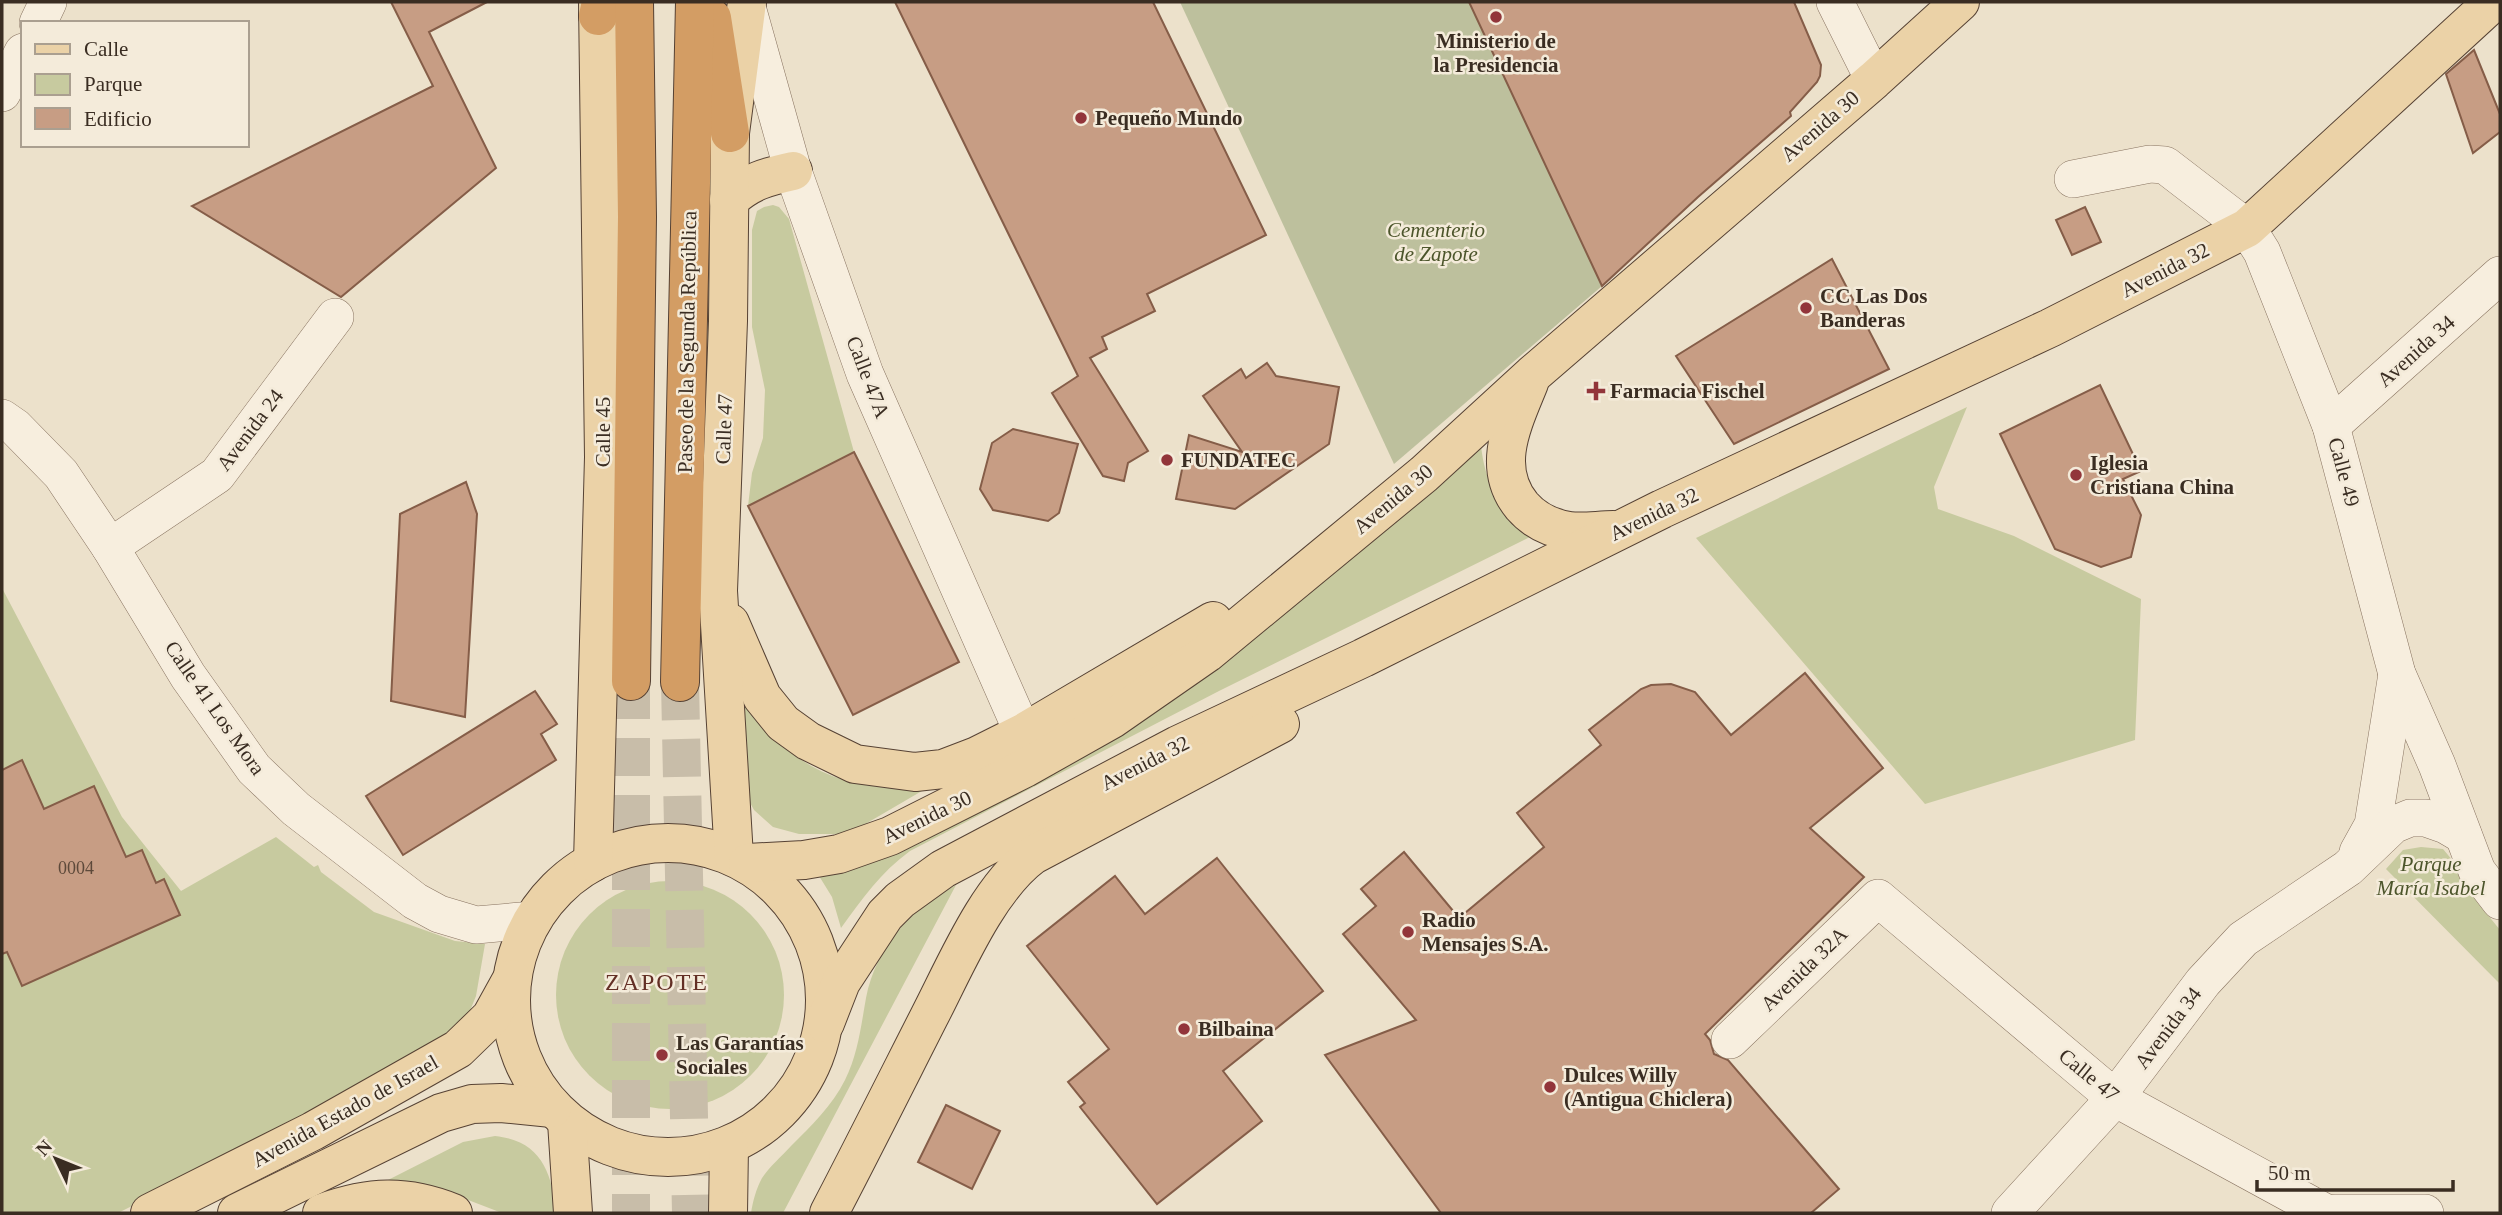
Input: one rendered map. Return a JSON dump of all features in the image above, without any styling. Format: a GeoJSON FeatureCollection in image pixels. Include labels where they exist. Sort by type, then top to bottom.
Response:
{"type":"FeatureCollection","features":[{"type":"Feature","properties":{"kind":"highway"},"geometry":{"type":"LineString","coordinates":[[631,681],[637,217],[634,2]]}},
{"type":"Feature","properties":{"kind":"highway","name":"Paseo de la Segunda República"},"geometry":{"type":"LineString","coordinates":[[680,681],[695,2]]}},
{"type":"Feature","properties":{"kind":"highway"},"geometry":{"type":"LineString","coordinates":[[709,2],[730,133]]}},
{"type":"Feature","properties":{"kind":"main road","name":"Avenida 30"},"geometry":{"type":"LineString","coordinates":[[741,860],[804,860],[839,854],[890,836],[1025,768],[1112,719],[1207,653],[1424,474],[1532,375],[1874,80],[1960,2]]}},
{"type":"Feature","properties":{"kind":"main road","name":"Avenida 32"},"geometry":{"type":"LineString","coordinates":[[825,1023],[841,982],[873,932],[900,900],[943,869],[1178,745],[1363,659],[1622,530],[2050,328],[2247,228],[2493,2]]}},
{"type":"Feature","properties":{"kind":"main road","name":"Calle 47"},"geometry":{"type":"LineString","coordinates":[[741,860],[718,591],[729,321],[730,133],[747,5]]}},
{"type":"Feature","properties":{"kind":"main road","name":"Calle 45"},"geometry":{"type":"LineString","coordinates":[[593,862],[604,457],[599,6]]}},
{"type":"Feature","properties":{"kind":"main road"},"geometry":{"type":"LineString","coordinates":[[729,200],[745,186],[793,171]]}},
{"type":"Feature","properties":{"kind":"main road"},"geometry":{"type":"LineString","coordinates":[[1532,375],[1511,428],[1506,452],[1506,470],[1516,498],[1541,523],[1557,528],[1572,531],[1622,530]]}},
{"type":"Feature","properties":{"kind":"main road"},"geometry":{"type":"LineString","coordinates":[[718,591],[762,697],[783,723],[808,741],[855,764],[915,772],[943,769],[977,757],[1264,593],[1290,584]]}},
{"type":"Feature","properties":{"kind":"main road"},"geometry":{"type":"LineString","coordinates":[[829,1213],[987,908],[1012,873],[1033,855],[1310,708],[1363,659]]}},
{"type":"Feature","properties":{"kind":"main road"},"geometry":{"type":"LineString","coordinates":[[678,843],[706,847],[741,860],[795,905],[815,941],[825,981],[825,1023],[813,1062],[793,1097],[764,1125],[729,1146],[701,1155],[673,1158],[617,1150],[591,1138],[560,1115],[535,1085],[522,1061],[514,1034],[512,979],[520,948],[533,920],[550,897],[570,878],[593,862],[620,850],[648,844],[678,843]]}},
{"type":"Feature","properties":{"kind":"main road","name":"Avenida Estado de Israel"},"geometry":{"type":"LineString","coordinates":[[150,1213],[313,1131],[458,1049],[491,1017],[512,979]]}},
{"type":"Feature","properties":{"kind":"main road","name":"Avenida Estado de Israel"},"geometry":{"type":"LineString","coordinates":[[237,1213],[441,1113],[471,1104],[501,1103],[560,1115]]}},
{"type":"Feature","properties":{"kind":"main road"},"geometry":{"type":"LineString","coordinates":[[560,1115],[573,1213]]}},
{"type":"Feature","properties":{"kind":"main road"},"geometry":{"type":"LineString","coordinates":[[728,1213],[729,1146]]}},
{"type":"Feature","properties":{"kind":"main road"},"geometry":{"type":"LineString","coordinates":[[322,1213],[351,1202],[383,1198],[418,1202],[453,1213]]}},
{"type":"Feature","properties":{"kind":"street"},"geometry":{"type":"LineString","coordinates":[[39,21],[48,2]]}},
{"type":"Feature","properties":{"kind":"street"},"geometry":{"type":"LineString","coordinates":[[1835,2],[1874,80]]}},
{"type":"Feature","properties":{"kind":"street","name":"Calle 47A"},"geometry":{"type":"LineString","coordinates":[[747,5],[793,171],[865,374],[1023,733]]}},
{"type":"Feature","properties":{"kind":"street"},"geometry":{"type":"LineString","coordinates":[[2,93],[21,56]]}},
{"type":"Feature","properties":{"kind":"street","name":"Calle 49"},"geometry":{"type":"LineString","coordinates":[[2073,179],[2150,164],[2165,165],[2247,228],[2262,252],[2331,426],[2397,674],[2437,765],[2477,871],[2500,901]]}},
{"type":"Feature","properties":{"kind":"street","name":"Avenida 34"},"geometry":{"type":"LineString","coordinates":[[2331,426],[2500,275]]}},
{"type":"Feature","properties":{"kind":"street","name":"Avenida 24"},"geometry":{"type":"LineString","coordinates":[[110,547],[217,475],[335,317]]}},
{"type":"Feature","properties":{"kind":"street","name":"Calle 41 Los Mora"},"geometry":{"type":"LineString","coordinates":[[2,418],[15,427],[61,474],[110,547],[188,676],[254,769],[296,809],[415,901],[439,914],[476,925],[533,920]]}},
{"type":"Feature","properties":{"kind":"street","name":"Avenida 34"},"geometry":{"type":"LineString","coordinates":[[2348,869],[2373,825],[2397,674]]}},
{"type":"Feature","properties":{"kind":"street","name":"Avenida 34"},"geometry":{"type":"LineString","coordinates":[[2010,1213],[2115,1098],[2203,982],[2243,939],[2348,869],[2393,825],[2410,818],[2426,818],[2463,835]]}},
{"type":"Feature","properties":{"kind":"street","name":"Calle 47"},"geometry":{"type":"LineString","coordinates":[[1878,898],[2115,1098],[2326,1213]]}},
{"type":"Feature","properties":{"kind":"street","name":"Avenida 32A"},"geometry":{"type":"LineString","coordinates":[[1730,1040],[1878,898]]}},
{"type":"Feature","properties":{"kind":"street"},"geometry":{"type":"LineString","coordinates":[[2335,1213],[2425,1213]]}},
{"type":"Feature","properties":{"kind":"green space","name":"Cementerio de Zapote"},"geometry":{"type":"Polygon","coordinates":[[[1180,2],[1469,2],[1602,286],[1394,464],[1180,2]]]}},
{"type":"Feature","properties":{"kind":"green space"},"geometry":{"type":"Polygon","coordinates":[[[773,205],[779,207],[789,219],[854,452],[748,506],[752,473],[763,438],[765,390],[752,327],[752,230],[757,211],[773,205]]]}},
{"type":"Feature","properties":{"kind":"green space"},"geometry":{"type":"Polygon","coordinates":[[[1967,407],[1934,487],[1938,509],[2014,536],[2141,599],[2135,740],[1925,804],[1696,538],[1967,407]]]}},
{"type":"Feature","properties":{"kind":"green space"},"geometry":{"type":"Polygon","coordinates":[[[1481,446],[1492,487],[1506,505],[1538,533],[1219,691],[910,851],[881,877],[841,928],[832,897],[816,871],[1146,716],[1304,598],[1481,446]]]}},
{"type":"Feature","properties":{"kind":"green space"},"geometry":{"type":"Polygon","coordinates":[[[2,588],[122,817],[181,891],[276,837],[314,867],[318,865],[321,872],[374,912],[455,941],[485,944],[476,996],[469,1013],[433,1055],[118,1213],[2,1213],[2,588]]]}},
{"type":"Feature","properties":{"kind":"green space"},"geometry":{"type":"Polygon","coordinates":[[[744,705],[784,746],[803,761],[824,772],[870,786],[927,788],[855,830],[841,834],[799,834],[773,827],[754,810],[739,782],[744,705]]]}},
{"type":"Feature","properties":{"kind":"green space","name":"Parque María Isabel"},"geometry":{"type":"Polygon","coordinates":[[[2421,847],[2443,849],[2453,861],[2471,894],[2500,930],[2500,984],[2386,869],[2403,850],[2421,847]]]}},
{"type":"Feature","properties":{"kind":"green space"},"geometry":{"type":"Polygon","coordinates":[[[659,881],[681,881],[714,889],[751,914],[776,951],[784,995],[776,1039],[751,1076],[714,1101],[681,1109],[659,1109],[626,1101],[589,1076],[564,1039],[556,1006],[556,984],[564,951],[589,914],[626,889],[659,881]]]}},
{"type":"Feature","properties":{"kind":"green space"},"geometry":{"type":"Polygon","coordinates":[[[956,885],[783,1213],[751,1213],[762,1178],[821,1115],[845,1080],[856,1050],[871,979],[887,946],[910,917],[956,885]]]}},
{"type":"Feature","properties":{"kind":"green space"},"geometry":{"type":"Polygon","coordinates":[[[495,1136],[523,1144],[541,1161],[551,1184],[556,1213],[502,1213],[450,1193],[386,1181],[463,1142],[495,1136]]]}},
{"type":"Feature","properties":{"kind":"building"},"geometry":{"type":"Polygon","coordinates":[[[391,2],[487,2],[429,32],[496,168],[341,297],[192,206],[433,86],[391,2]]]}},
{"type":"Feature","properties":{"kind":"building","name":"Pequeño Mundo"},"geometry":{"type":"Polygon","coordinates":[[[895,2],[1153,2],[1266,235],[1147,294],[1155,311],[1102,337],[1107,349],[1090,358],[1148,451],[1128,463],[1124,481],[1103,476],[1052,393],[1078,376],[895,2]]]}},
{"type":"Feature","properties":{"kind":"building"},"geometry":{"type":"Polygon","coordinates":[[[1469,2],[1794,2],[1821,65],[1820,76],[1790,112],[1791,116],[1602,286],[1469,2]]]}},
{"type":"Feature","properties":{"kind":"building"},"geometry":{"type":"Polygon","coordinates":[[[2474,50],[2500,114],[2500,132],[2473,153],[2446,74],[2474,50]]]}},
{"type":"Feature","properties":{"kind":"building"},"geometry":{"type":"Polygon","coordinates":[[[2085,207],[2101,242],[2072,255],[2056,220],[2085,207]]]}},
{"type":"Feature","properties":{"kind":"building","name":"CC Las Dos Banderas"},"geometry":{"type":"Polygon","coordinates":[[[1832,259],[1889,369],[1734,444],[1676,356],[1832,259]]]}},
{"type":"Feature","properties":{"kind":"building"},"geometry":{"type":"Polygon","coordinates":[[[1267,363],[1276,376],[1339,387],[1329,444],[1235,509],[1176,499],[1189,435],[1242,452],[1203,396],[1241,369],[1246,378],[1267,363]]]}},
{"type":"Feature","properties":{"kind":"building","name":"Iglesia Cristiana China"},"geometry":{"type":"Polygon","coordinates":[[[2100,385],[2141,471],[2123,479],[2141,515],[2131,557],[2101,567],[2055,549],[2000,434],[2100,385]]]}},
{"type":"Feature","properties":{"kind":"building"},"geometry":{"type":"Polygon","coordinates":[[[1013,429],[1078,444],[1059,513],[1048,521],[993,510],[980,489],[992,443],[1013,429]]]}},
{"type":"Feature","properties":{"kind":"building"},"geometry":{"type":"Polygon","coordinates":[[[854,452],[959,662],[853,715],[748,506],[854,452]]]}},
{"type":"Feature","properties":{"kind":"building"},"geometry":{"type":"Polygon","coordinates":[[[466,482],[477,514],[465,717],[391,701],[400,514],[466,482]]]}},
{"type":"Feature","properties":{"kind":"building"},"geometry":{"type":"Polygon","coordinates":[[[1805,673],[1883,768],[1810,828],[1864,877],[1705,1034],[1714,1054],[1728,1060],[1839,1189],[1811,1213],[1441,1213],[1325,1055],[1416,1020],[1343,934],[1376,906],[1361,889],[1404,852],[1459,918],[1544,847],[1517,813],[1601,745],[1589,730],[1641,689],[1651,685],[1671,684],[1695,692],[1731,735],[1805,673]]]}},
{"type":"Feature","properties":{"kind":"building"},"geometry":{"type":"Polygon","coordinates":[[[535,691],[557,724],[541,734],[556,760],[403,855],[366,796],[535,691]]]}},
{"type":"Feature","properties":{"kind":"building"},"geometry":{"type":"Polygon","coordinates":[[[22,760],[44,809],[94,786],[126,857],[142,850],[156,883],[164,879],[180,915],[22,986],[7,952],[2,954],[2,770],[22,760]]]}},
{"type":"Feature","properties":{"kind":"building","name":"Bilbaina"},"geometry":{"type":"Polygon","coordinates":[[[1217,858],[1323,991],[1223,1071],[1262,1121],[1157,1204],[1080,1107],[1085,1103],[1068,1082],[1109,1049],[1027,946],[1115,876],[1145,914],[1217,858]]]}},
{"type":"Feature","properties":{"kind":"building"},"geometry":{"type":"Polygon","coordinates":[[[946,1105],[1000,1131],[972,1189],[918,1162],[946,1105]]]}},
{"type":"Feature","properties":{"kind":"tunnel"},"geometry":{"type":"LineString","coordinates":[[631,681],[631,1213]]}},
{"type":"Feature","properties":{"kind":"tunnel"},"geometry":{"type":"LineString","coordinates":[[680,682],[691,1213]]}},
{"type":"Feature","properties":{"kind":"place","name":"Ministerio de la Presidencia"},"geometry":{"type":"Point","coordinates":[1496,17]}},
{"type":"Feature","properties":{"kind":"place","name":"Pequeño Mundo"},"geometry":{"type":"Point","coordinates":[1081,118]}},
{"type":"Feature","properties":{"kind":"place","name":"CC Las Dos Banderas"},"geometry":{"type":"Point","coordinates":[1806,308]}},
{"type":"Feature","properties":{"kind":"place","name":"Farmacia Fischel"},"geometry":{"type":"Point","coordinates":[1596,391]}},
{"type":"Feature","properties":{"kind":"place","name":"FUNDATEC"},"geometry":{"type":"Point","coordinates":[1167,460]}},
{"type":"Feature","properties":{"kind":"place","name":"Iglesia Cristiana China"},"geometry":{"type":"Point","coordinates":[2076,475]}},
{"type":"Feature","properties":{"kind":"place","name":"Radio Mensajes S.A."},"geometry":{"type":"Point","coordinates":[1408,932]}},
{"type":"Feature","properties":{"kind":"place","name":"Bilbaina"},"geometry":{"type":"Point","coordinates":[1184,1029]}},
{"type":"Feature","properties":{"kind":"place","name":"Las Garantías Sociales"},"geometry":{"type":"Point","coordinates":[662,1055]}},
{"type":"Feature","properties":{"kind":"place","name":"Dulces Willy (Antigua Chiclera)"},"geometry":{"type":"Point","coordinates":[1550,1087]}},
{"type":"Feature","properties":{"kind":"district","name":"ZAPOTE"},"geometry":{"type":"Point","coordinates":[657,982]}}]}
